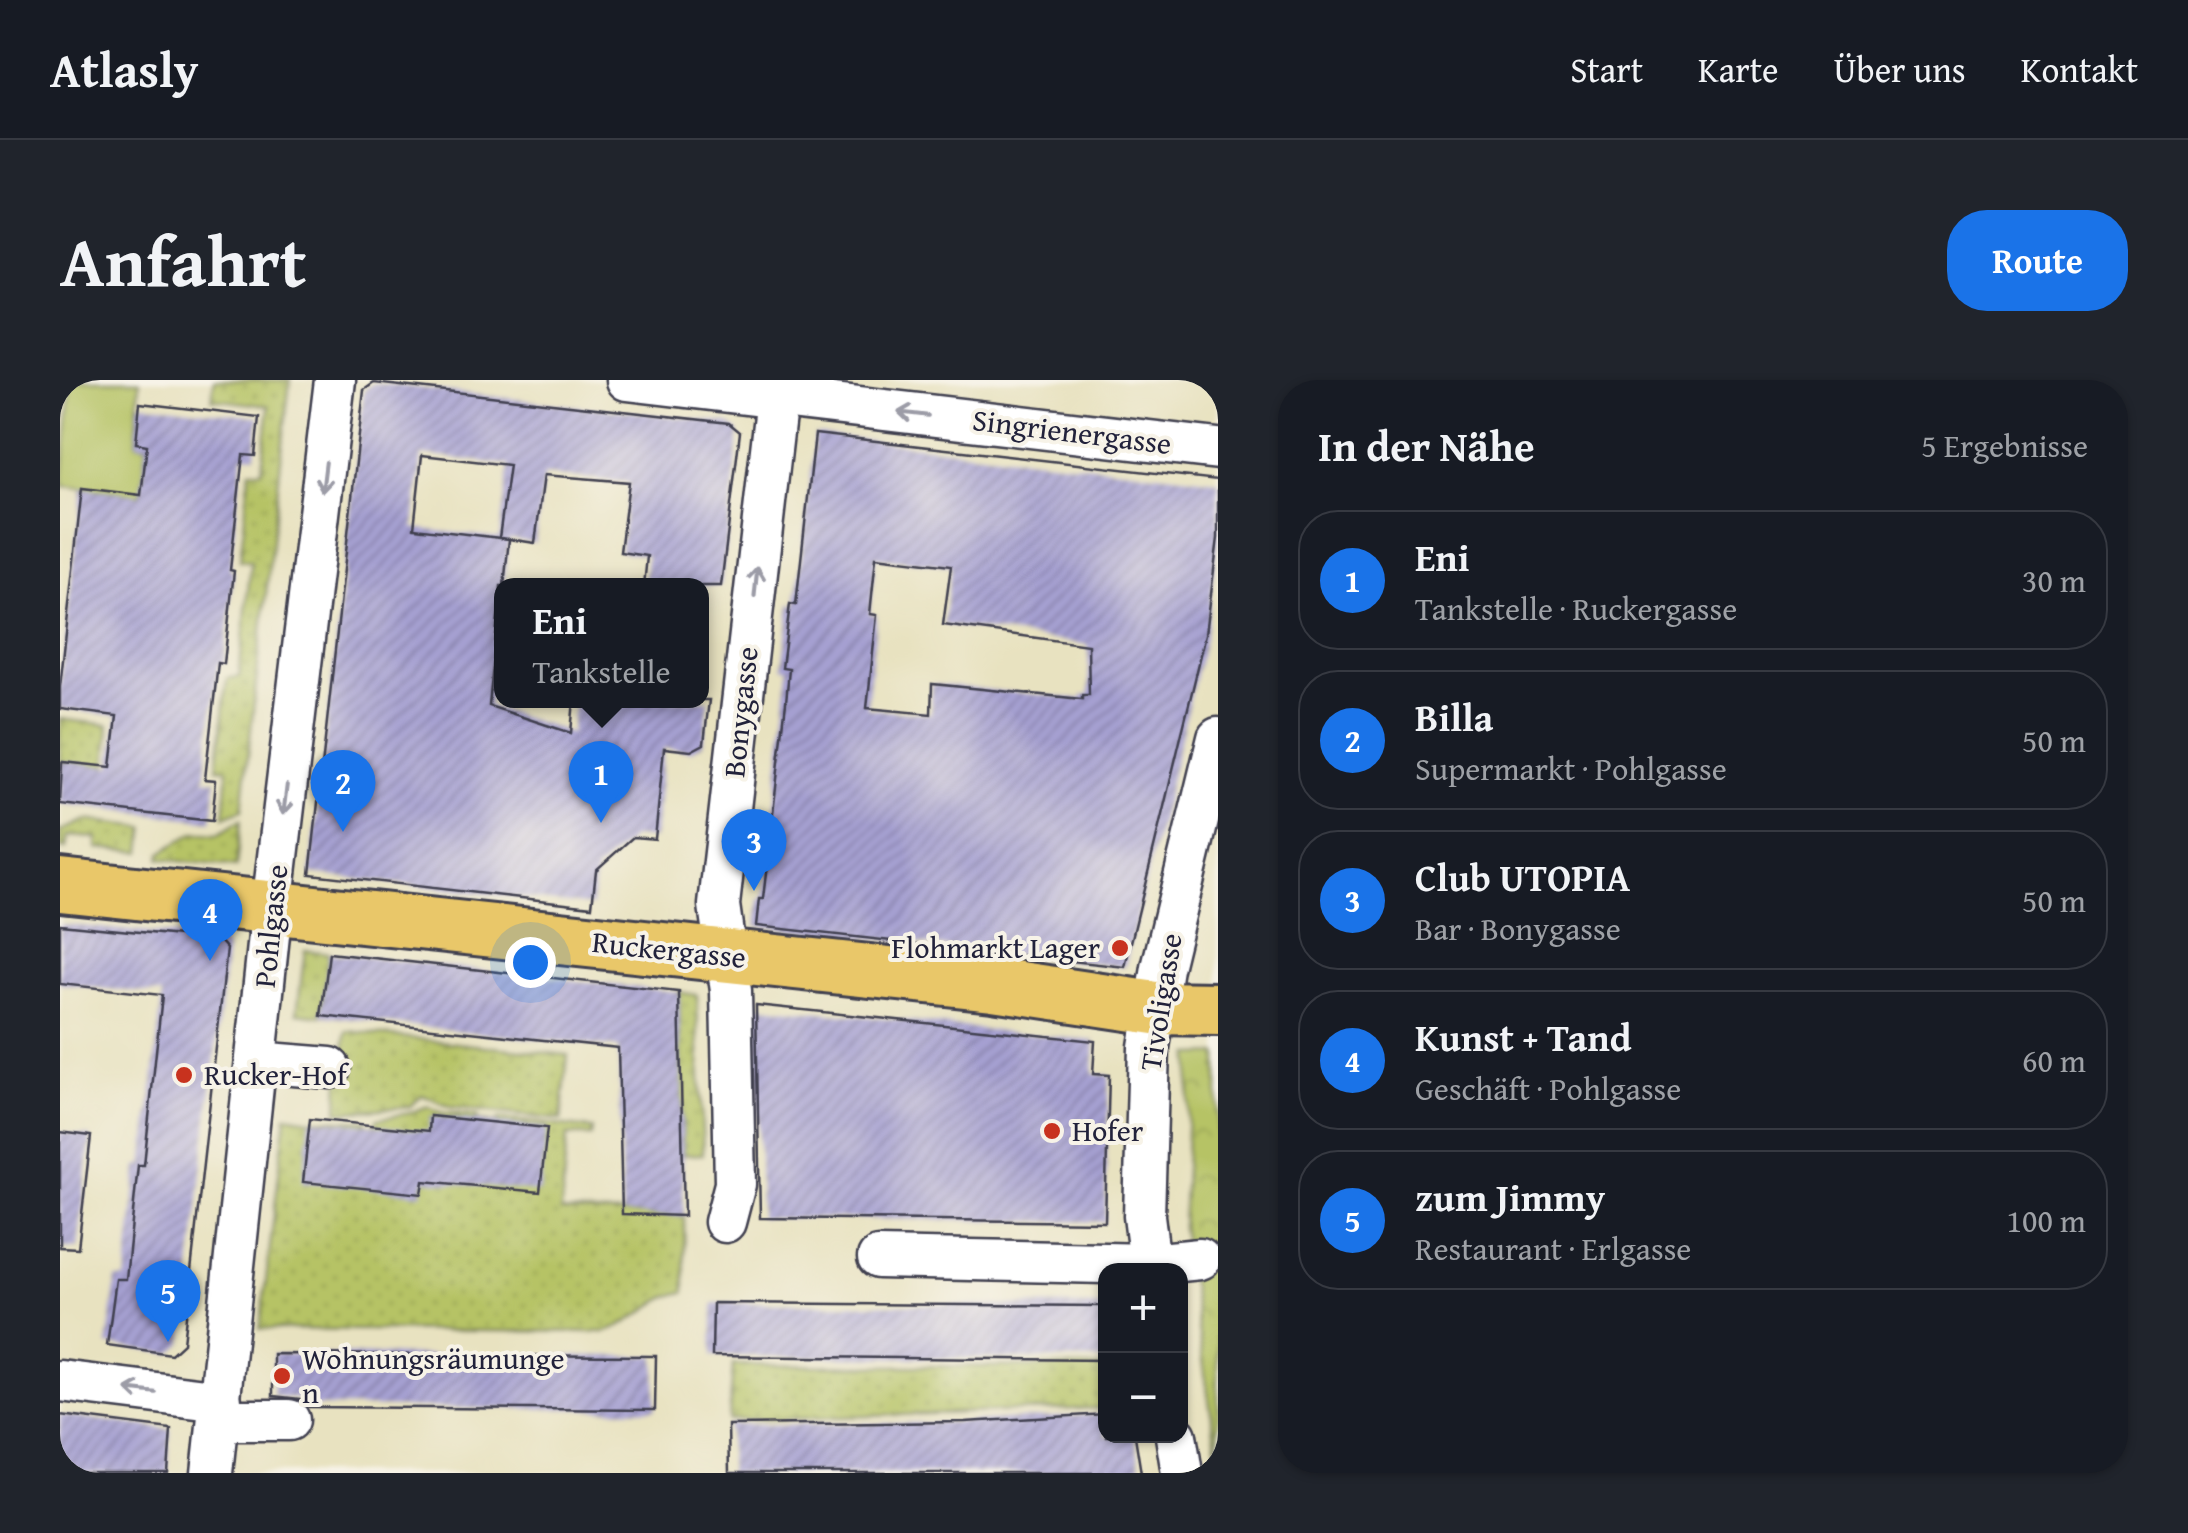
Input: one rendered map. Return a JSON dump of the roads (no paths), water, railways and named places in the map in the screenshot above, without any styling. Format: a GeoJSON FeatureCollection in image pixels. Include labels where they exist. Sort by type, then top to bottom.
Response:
{"type":"FeatureCollection","features":[{"type":"Feature","properties":{"kind":"main road","name":"Ruckergasse"},"geometry":{"type":"LineString","coordinates":[[60,885],[992,984],[1155,1008],[1218,1009]]}},
{"type":"Feature","properties":{"kind":"street","name":"Pohlgasse"},"geometry":{"type":"LineString","coordinates":[[212,1473],[272,907],[335,380]]}},
{"type":"Feature","properties":{"kind":"street","name":"Singrienergasse"},"geometry":{"type":"LineString","coordinates":[[627,380],[778,389],[1218,449]]}},
{"type":"Feature","properties":{"kind":"street","name":"Bonygasse"},"geometry":{"type":"LineString","coordinates":[[726,1222],[735,1184],[731,994],[719,904],[778,389]]}},
{"type":"Feature","properties":{"kind":"street","name":"Tivoligasse"},"geometry":{"type":"LineString","coordinates":[[1149,1263],[1144,1216],[1149,1047],[1218,738]]}},
{"type":"Feature","properties":{"kind":"street"},"geometry":{"type":"LineString","coordinates":[[256,1062],[330,1068]]}},
{"type":"Feature","properties":{"kind":"street"},"geometry":{"type":"LineString","coordinates":[[878,1258],[1098,1266]]}},
{"type":"Feature","properties":{"kind":"street"},"geometry":{"type":"LineString","coordinates":[[1178,1263],[1200,1259]]}},
{"type":"Feature","properties":{"kind":"street"},"geometry":{"type":"LineString","coordinates":[[60,1381],[289,1420]]}},
{"type":"Feature","properties":{"kind":"street"},"geometry":{"type":"LineString","coordinates":[[1177,1443],[1182,1473]]}},
{"type":"Feature","properties":{"kind":"place","name":"Eni"},"geometry":{"type":"Point","coordinates":[601,823]}},
{"type":"Feature","properties":{"kind":"place","name":"Billa"},"geometry":{"type":"Point","coordinates":[343,832]}},
{"type":"Feature","properties":{"kind":"place","name":"Club UTOPIA"},"geometry":{"type":"Point","coordinates":[754,891]}},
{"type":"Feature","properties":{"kind":"place","name":"Flohmarkt Lager"},"geometry":{"type":"Point","coordinates":[1120,948]}},
{"type":"Feature","properties":{"kind":"place","name":"Kunst + Tand"},"geometry":{"type":"Point","coordinates":[210,961]}},
{"type":"Feature","properties":{"kind":"place","name":"Rucker-Hof"},"geometry":{"type":"Point","coordinates":[184,1075]}},
{"type":"Feature","properties":{"kind":"place","name":"Hofer"},"geometry":{"type":"Point","coordinates":[1052,1131]}},
{"type":"Feature","properties":{"kind":"place","name":"zum Jimmy"},"geometry":{"type":"Point","coordinates":[168,1342]}},
{"type":"Feature","properties":{"kind":"place","name":"Wohnungsräumunge n"},"geometry":{"type":"Point","coordinates":[282,1376]}}]}
